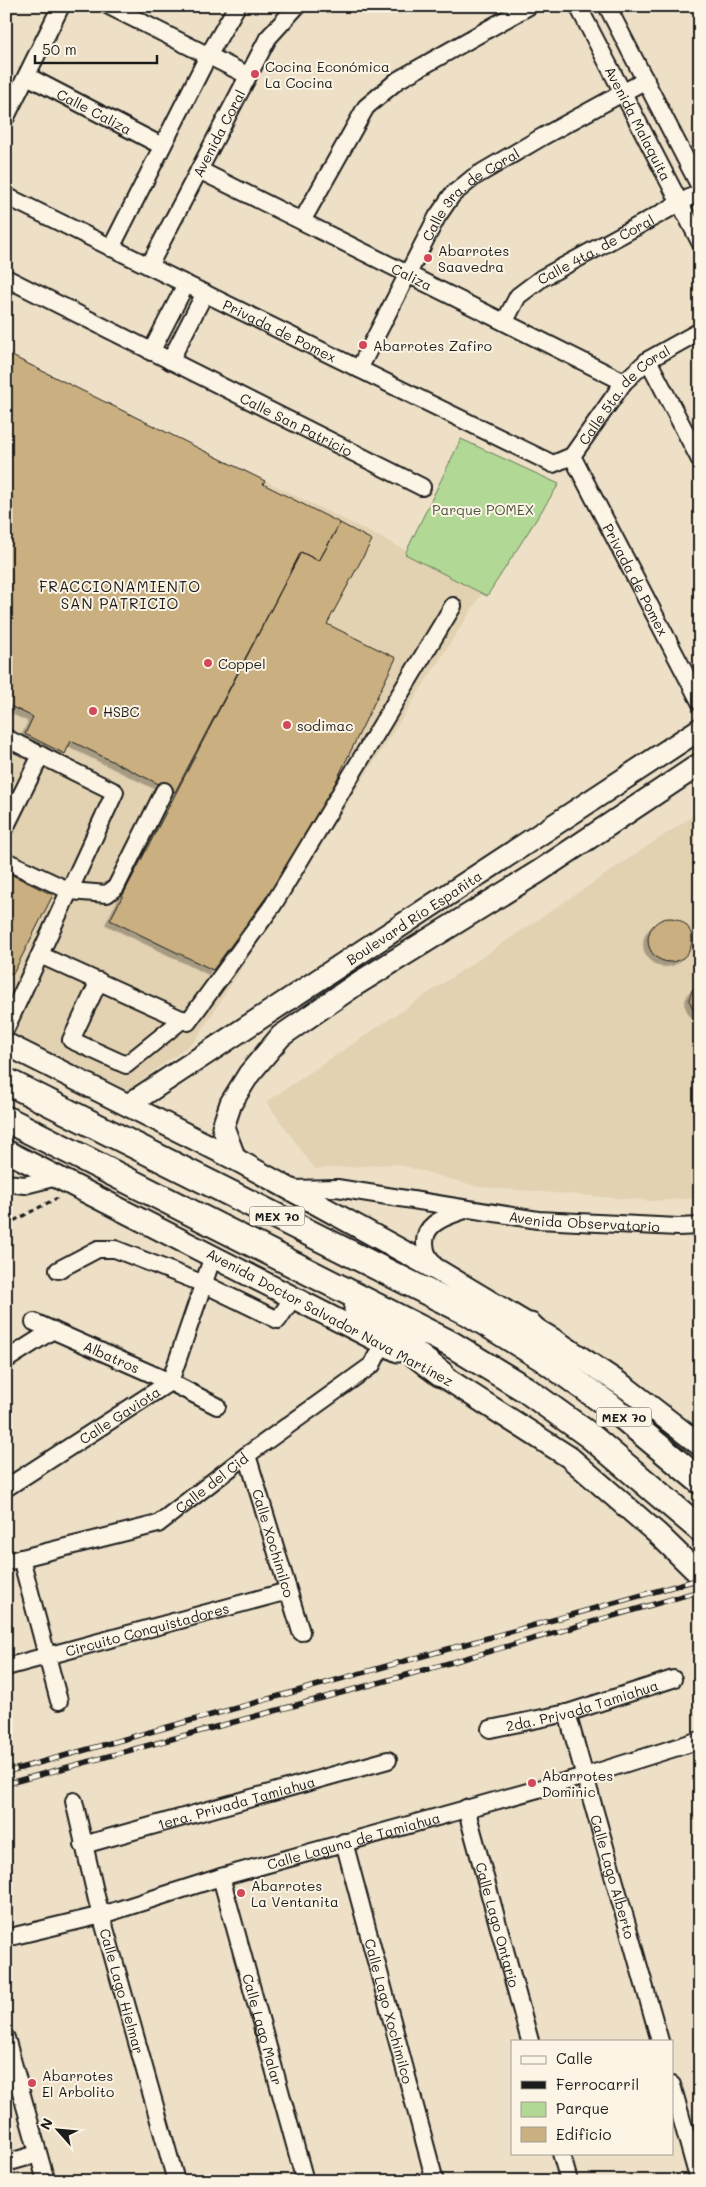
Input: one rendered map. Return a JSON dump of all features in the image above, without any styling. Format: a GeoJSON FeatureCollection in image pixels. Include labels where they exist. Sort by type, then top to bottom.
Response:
{"type":"FeatureCollection","features":[{"type":"Feature","properties":{"kind":"highway","name":"MEX 70"},"geometry":{"type":"LineString","coordinates":[[6,1081],[469,1313],[544,1359],[610,1406],[700,1481]]}},
{"type":"Feature","properties":{"kind":"highway","name":"Avenida Doctor Salvador Nava Martínez"},"geometry":{"type":"LineString","coordinates":[[6,1119],[451,1344],[525,1388],[589,1435],[700,1529]]}},
{"type":"Feature","properties":{"kind":"highway"},"geometry":{"type":"LineString","coordinates":[[309,1272],[441,1374]]}},
{"type":"Feature","properties":{"kind":"highway"},"geometry":{"type":"LineString","coordinates":[[530,1326],[610,1406]]}},
{"type":"Feature","properties":{"kind":"main road","name":"Boulevard Río Españita"},"geometry":{"type":"LineString","coordinates":[[128,1105],[700,729]]}},
{"type":"Feature","properties":{"kind":"main road","name":"Boulevard Río Españita"},"geometry":{"type":"LineString","coordinates":[[235,1159],[223,1127],[231,1103],[249,1074],[281,1036],[355,985],[538,872],[700,764]]}},
{"type":"Feature","properties":{"kind":"main road"},"geometry":{"type":"LineString","coordinates":[[6,1044],[235,1159],[437,1270],[530,1326],[628,1389],[700,1445]]}},
{"type":"Feature","properties":{"kind":"main road","name":"Avenida Doctor Salvador Nava Martínez"},"geometry":{"type":"LineString","coordinates":[[6,1151],[294,1296],[441,1374],[569,1457],[658,1535],[700,1575]]}},
{"type":"Feature","properties":{"kind":"street"},"geometry":{"type":"LineString","coordinates":[[6,118],[61,6]]}},
{"type":"Feature","properties":{"kind":"street"},"geometry":{"type":"LineString","coordinates":[[109,6],[247,75]]}},
{"type":"Feature","properties":{"kind":"street"},"geometry":{"type":"LineString","coordinates":[[111,248],[208,56],[237,6]]}},
{"type":"Feature","properties":{"kind":"street","name":"Avenida Coral"},"geometry":{"type":"LineString","coordinates":[[150,266],[247,75],[268,38],[297,6]]}},
{"type":"Feature","properties":{"kind":"street"},"geometry":{"type":"LineString","coordinates":[[302,221],[366,107],[398,80],[529,6]]}},
{"type":"Feature","properties":{"kind":"street","name":"Avenida Malaquita"},"geometry":{"type":"LineString","coordinates":[[578,6],[700,242]]}},
{"type":"Feature","properties":{"kind":"street","name":"Avenida Malaquita"},"geometry":{"type":"LineString","coordinates":[[607,6],[700,187]]}},
{"type":"Feature","properties":{"kind":"street","name":"Calle Caliza"},"geometry":{"type":"LineString","coordinates":[[27,76],[162,146]]}},
{"type":"Feature","properties":{"kind":"street","name":"Calle 3ra. de Coral"},"geometry":{"type":"LineString","coordinates":[[359,369],[437,217],[452,195],[474,177],[533,142],[646,80]]}},
{"type":"Feature","properties":{"kind":"street","name":"Caliza"},"geometry":{"type":"LineString","coordinates":[[199,170],[624,382]]}},
{"type":"Feature","properties":{"kind":"street","name":"Calle 4ta. de Coral"},"geometry":{"type":"LineString","coordinates":[[505,322],[518,296],[542,278],[700,192]]}},
{"type":"Feature","properties":{"kind":"street","name":"Privada de Pomex"},"geometry":{"type":"LineString","coordinates":[[6,196],[553,464]]}},
{"type":"Feature","properties":{"kind":"street","name":"Calle San Patricio"},"geometry":{"type":"LineString","coordinates":[[6,278],[422,487]]}},
{"type":"Feature","properties":{"kind":"street"},"geometry":{"type":"LineString","coordinates":[[151,352],[186,284]]}},
{"type":"Feature","properties":{"kind":"street"},"geometry":{"type":"LineString","coordinates":[[170,361],[205,293]]}},
{"type":"Feature","properties":{"kind":"street","name":"Calle 5ta. de Coral"},"geometry":{"type":"LineString","coordinates":[[553,464],[572,456],[624,382],[648,360],[700,331]]}},
{"type":"Feature","properties":{"kind":"street"},"geometry":{"type":"LineString","coordinates":[[648,360],[700,460]]}},
{"type":"Feature","properties":{"kind":"street","name":"Privada de Pomex"},"geometry":{"type":"LineString","coordinates":[[572,456],[700,702]]}},
{"type":"Feature","properties":{"kind":"street"},"geometry":{"type":"LineString","coordinates":[[40,955],[188,1022],[272,905],[453,606]]}},
{"type":"Feature","properties":{"kind":"street"},"geometry":{"type":"LineString","coordinates":[[6,738],[115,792],[40,955],[11,1004],[6,1028]]}},
{"type":"Feature","properties":{"kind":"street"},"geometry":{"type":"LineString","coordinates":[[6,826],[41,755]]}},
{"type":"Feature","properties":{"kind":"street"},"geometry":{"type":"LineString","coordinates":[[6,861],[70,891],[107,894],[116,887],[164,791]]}},
{"type":"Feature","properties":{"kind":"street"},"geometry":{"type":"LineString","coordinates":[[99,981],[72,1040],[126,1065],[183,1019]]}},
{"type":"Feature","properties":{"kind":"street"},"geometry":{"type":"LineString","coordinates":[[6,1184],[25,1185],[57,1177]]}},
{"type":"Feature","properties":{"kind":"street","name":"Avenida Observatorio"},"geometry":{"type":"LineString","coordinates":[[291,1190],[337,1188],[538,1220],[678,1227],[700,1226]]}},
{"type":"Feature","properties":{"kind":"street"},"geometry":{"type":"LineString","coordinates":[[437,1270],[426,1250],[426,1239],[429,1229],[435,1221],[471,1208]]}},
{"type":"Feature","properties":{"kind":"street"},"geometry":{"type":"LineString","coordinates":[[58,1270],[98,1248],[116,1249],[204,1284],[278,1320],[294,1296]]}},
{"type":"Feature","properties":{"kind":"street","name":"Calle Gaviota"},"geometry":{"type":"LineString","coordinates":[[6,1488],[170,1382],[213,1256]]}},
{"type":"Feature","properties":{"kind":"street","name":"Albatros"},"geometry":{"type":"LineString","coordinates":[[34,1322],[170,1382],[217,1406]]}},
{"type":"Feature","properties":{"kind":"street"},"geometry":{"type":"LineString","coordinates":[[6,1360],[53,1330]]}},
{"type":"Feature","properties":{"kind":"street","name":"Calle del Cid"},"geometry":{"type":"LineString","coordinates":[[13,1560],[158,1524],[247,1455],[372,1365],[384,1343]]}},
{"type":"Feature","properties":{"kind":"street","name":"Calle Xochimilco"},"geometry":{"type":"LineString","coordinates":[[247,1455],[300,1632]]}},
{"type":"Feature","properties":{"kind":"street"},"geometry":{"type":"LineString","coordinates":[[13,1560],[48,1655],[59,1701]]}},
{"type":"Feature","properties":{"kind":"street","name":"Circuito Conquistadores"},"geometry":{"type":"LineString","coordinates":[[6,1667],[288,1591]]}},
{"type":"Feature","properties":{"kind":"street","name":"2da. Privada Tamiahua"},"geometry":{"type":"LineString","coordinates":[[490,1729],[567,1713],[673,1679]]}},
{"type":"Feature","properties":{"kind":"street","name":"Calle Lago Alberto"},"geometry":{"type":"LineString","coordinates":[[567,1713],[660,2040]]}},
{"type":"Feature","properties":{"kind":"street","name":"Calle Laguna de Tamiahua"},"geometry":{"type":"LineString","coordinates":[[6,1938],[102,1915],[221,1877],[585,1776],[700,1740]]}},
{"type":"Feature","properties":{"kind":"street","name":"1era. Privada Tamiahua"},"geometry":{"type":"LineString","coordinates":[[83,1845],[388,1760]]}},
{"type":"Feature","properties":{"kind":"street","name":"Calle Lago Hielmar"},"geometry":{"type":"LineString","coordinates":[[74,1801],[83,1845],[176,2181]]}},
{"type":"Feature","properties":{"kind":"street","name":"Calle Lago Ontario"},"geometry":{"type":"LineString","coordinates":[[466,1808],[530,2040]]}},
{"type":"Feature","properties":{"kind":"street","name":"Calle Lago Xochimilco"},"geometry":{"type":"LineString","coordinates":[[344,1842],[435,2181]]}},
{"type":"Feature","properties":{"kind":"street","name":"Calle Lago Malar"},"geometry":{"type":"LineString","coordinates":[[221,1877],[305,2181]]}},
{"type":"Feature","properties":{"kind":"street"},"geometry":{"type":"LineString","coordinates":[[6,2038],[46,2181]]}},
{"type":"Feature","properties":{"kind":"street"},"geometry":{"type":"LineString","coordinates":[[674,2093],[699,2181]]}},
{"type":"Feature","properties":{"kind":"street"},"geometry":{"type":"LineString","coordinates":[[6,2163],[38,2154]]}},
{"type":"Feature","properties":{"kind":"street"},"geometry":{"type":"LineString","coordinates":[[561,2154],[569,2181]]}},
{"type":"Feature","properties":{"kind":"path"},"geometry":{"type":"LineString","coordinates":[[6,1225],[78,1187]]}},
{"type":"Feature","properties":{"kind":"shaded area"},"geometry":{"type":"Polygon","coordinates":[[[6,353],[485,589],[195,1041],[128,1090],[6,1033],[6,353]]]}},
{"type":"Feature","properties":{"kind":"shaded area"},"geometry":{"type":"Polygon","coordinates":[[[700,811],[700,1198],[652,1201],[479,1187],[397,1164],[315,1169],[266,1102],[700,811]]]}},
{"type":"Feature","properties":{"kind":"green space","name":"Parque POMEX"},"geometry":{"type":"Polygon","coordinates":[[[461,439],[559,484],[487,596],[405,554],[461,439]]]}},
{"type":"Feature","properties":{"kind":"building"},"geometry":{"type":"Polygon","coordinates":[[[6,353],[265,481],[263,484],[340,523],[319,561],[301,552],[175,792],[71,741],[65,754],[25,734],[33,717],[6,704],[6,353]]]}},
{"type":"Feature","properties":{"kind":"building","name":"sodimac"},"geometry":{"type":"Polygon","coordinates":[[[340,523],[372,540],[327,624],[396,658],[307,841],[213,970],[110,920],[301,552],[319,561],[340,523]]]}},
{"type":"Feature","properties":{"kind":"building"},"geometry":{"type":"Polygon","coordinates":[[[6,872],[53,895],[13,974],[6,971],[6,872]]]}},
{"type":"Feature","properties":{"kind":"building"},"geometry":{"type":"Polygon","coordinates":[[[670,918],[682,922],[688,928],[692,940],[688,952],[682,958],[670,962],[658,958],[652,952],[648,940],[652,928],[658,922],[670,918]]]}},
{"type":"Feature","properties":{"kind":"building"},"geometry":{"type":"Polygon","coordinates":[[[700,984],[700,1016],[694,1011],[689,1000],[692,990],[700,984]]]}},
{"type":"Feature","properties":{"kind":"railway"},"geometry":{"type":"LineString","coordinates":[[6,1772],[700,1579]]}},
{"type":"Feature","properties":{"kind":"railway"},"geometry":{"type":"LineString","coordinates":[[6,1784],[407,1675],[700,1591]]}},
{"type":"Feature","properties":{"kind":"place","name":"Cocina Económica La Cocina"},"geometry":{"type":"Point","coordinates":[255,74]}},
{"type":"Feature","properties":{"kind":"place","name":"Abarrotes Saavedra"},"geometry":{"type":"Point","coordinates":[428,258]}},
{"type":"Feature","properties":{"kind":"place","name":"Abarrotes Zafiro"},"geometry":{"type":"Point","coordinates":[363,345]}},
{"type":"Feature","properties":{"kind":"place","name":"Coppel"},"geometry":{"type":"Point","coordinates":[208,663]}},
{"type":"Feature","properties":{"kind":"place","name":"HSBC"},"geometry":{"type":"Point","coordinates":[93,711]}},
{"type":"Feature","properties":{"kind":"place","name":"sodimac"},"geometry":{"type":"Point","coordinates":[287,725]}},
{"type":"Feature","properties":{"kind":"place","name":"Abarrotes Dominic"},"geometry":{"type":"Point","coordinates":[532,1783]}},
{"type":"Feature","properties":{"kind":"place","name":"Abarrotes La Ventanita"},"geometry":{"type":"Point","coordinates":[241,1893]}},
{"type":"Feature","properties":{"kind":"place","name":"Abarrotes El Arbolito"},"geometry":{"type":"Point","coordinates":[32,2083]}},
{"type":"Feature","properties":{"kind":"district","name":"FRACCIONAMIENTO SAN PATRICIO"},"geometry":{"type":"Point","coordinates":[120,594]}}]}
